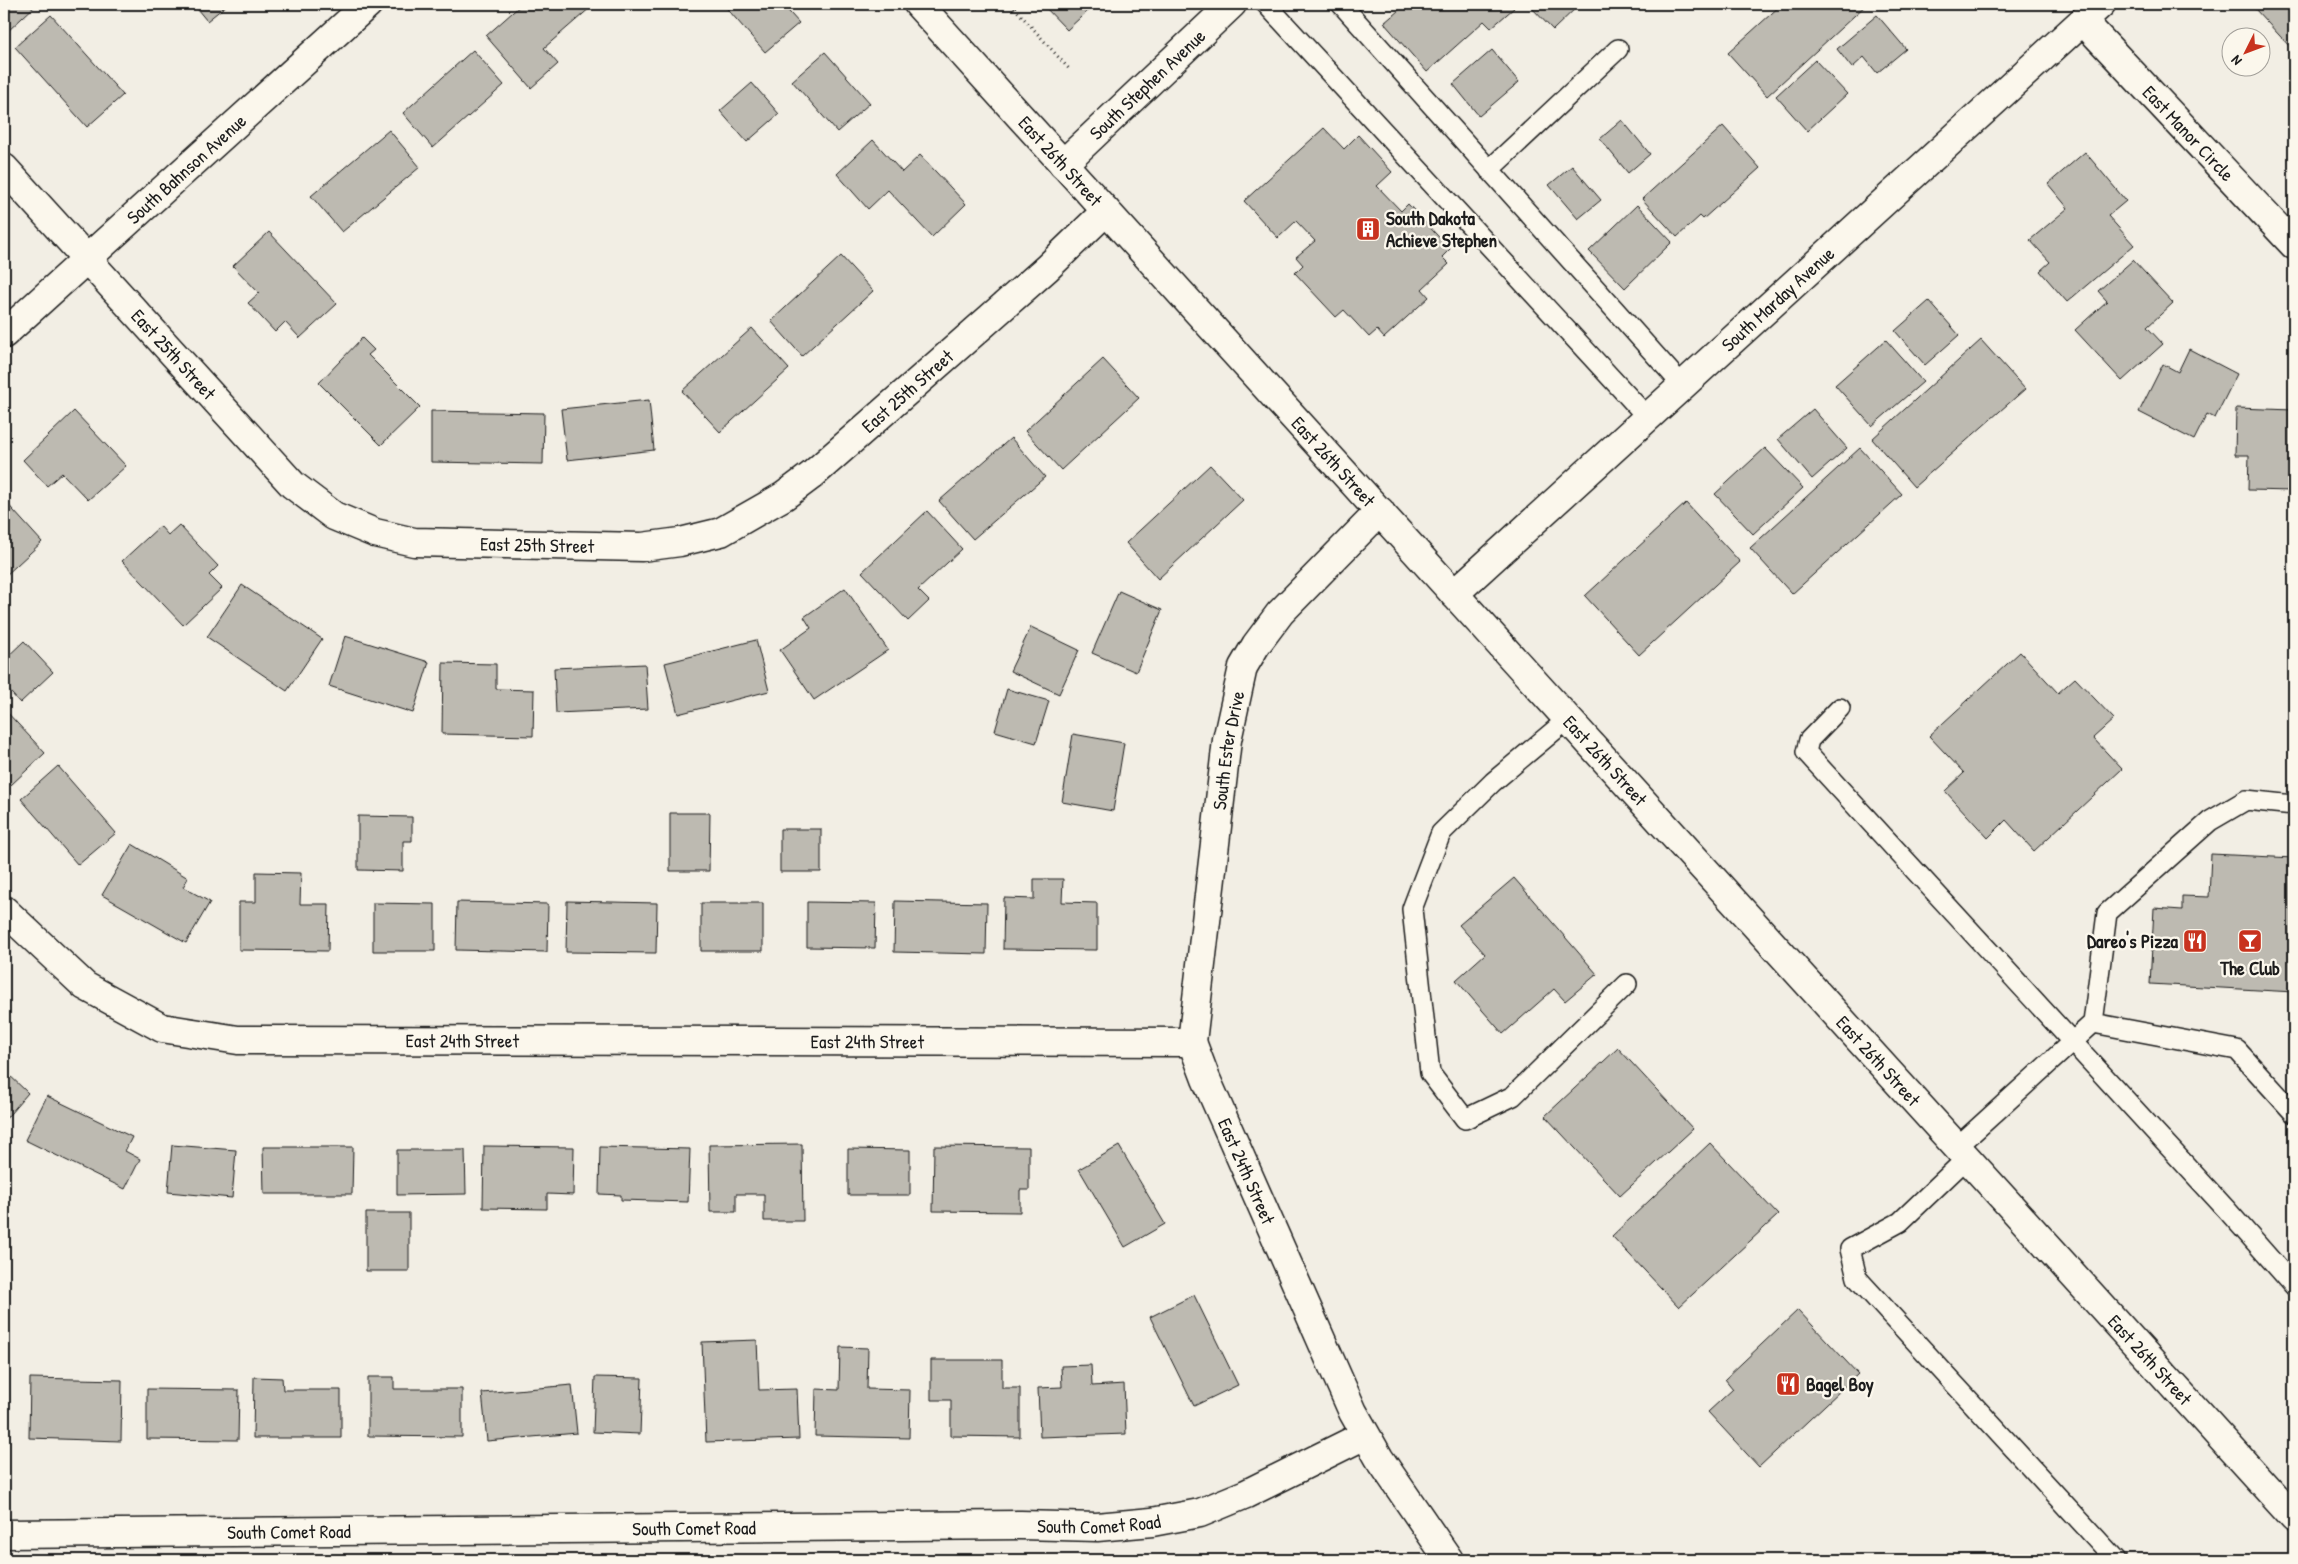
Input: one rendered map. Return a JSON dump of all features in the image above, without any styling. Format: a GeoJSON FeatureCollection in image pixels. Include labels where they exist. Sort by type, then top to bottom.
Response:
{"type":"FeatureCollection","features":[{"type":"Feature","properties":{"kind":"street","name":"South Bahnson Avenue"},"geometry":{"type":"LineString","coordinates":[[4,334],[368,4]]}},
{"type":"Feature","properties":{"kind":"street","name":"East 26th Street"},"geometry":{"type":"LineString","coordinates":[[918,4],[2294,1518]]}},
{"type":"Feature","properties":{"kind":"street","name":"South Stephen Avenue"},"geometry":{"type":"LineString","coordinates":[[1063,164],[1232,4]]}},
{"type":"Feature","properties":{"kind":"street","name":"South Marday Avenue"},"geometry":{"type":"LineString","coordinates":[[1454,594],[2092,12]]}},
{"type":"Feature","properties":{"kind":"street","name":"East Manor Circle"},"geometry":{"type":"LineString","coordinates":[[2092,12],[2294,245]]}},
{"type":"Feature","properties":{"kind":"street","name":"East 25th Street"},"geometry":{"type":"LineString","coordinates":[[4,168],[293,485],[334,516],[375,533],[414,542],[642,547],[680,542],[720,532],[784,496],[812,475],[1032,281],[1106,211]]}},
{"type":"Feature","properties":{"kind":"street","name":"South Ester Drive"},"geometry":{"type":"LineString","coordinates":[[1192,1042],[1227,740],[1243,667],[1256,645],[1280,613],[1380,511]]}},
{"type":"Feature","properties":{"kind":"street","name":"East 24th Street"},"geometry":{"type":"LineString","coordinates":[[4,910],[85,986],[162,1028],[238,1040],[1192,1042],[1222,1115],[1365,1435],[1449,1560]]}},
{"type":"Feature","properties":{"kind":"street","name":"South Comet Road"},"geometry":{"type":"LineString","coordinates":[[4,1534],[1021,1525],[1097,1527],[1152,1522],[1200,1513],[1246,1494],[1365,1435]]}},
{"type":"Feature","properties":{"kind":"lane"},"geometry":{"type":"LineString","coordinates":[[1266,4],[1648,418]]}},
{"type":"Feature","properties":{"kind":"lane"},"geometry":{"type":"LineString","coordinates":[[1341,4],[1683,386]]}},
{"type":"Feature","properties":{"kind":"lane"},"geometry":{"type":"LineString","coordinates":[[1489,170],[1618,49]]}},
{"type":"Feature","properties":{"kind":"lane"},"geometry":{"type":"LineString","coordinates":[[1840,708],[1809,740],[1806,752],[2226,1209],[2294,1286]]}},
{"type":"Feature","properties":{"kind":"lane"},"geometry":{"type":"LineString","coordinates":[[1568,719],[1493,782],[1441,833],[1412,909],[1430,1072],[1465,1119],[1513,1096],[1627,984]]}},
{"type":"Feature","properties":{"kind":"lane"},"geometry":{"type":"LineString","coordinates":[[2116,1560],[1857,1278],[1850,1249],[1900,1222],[1962,1152],[2093,1023],[2106,913],[2210,821],[2246,800],[2294,805]]}},
{"type":"Feature","properties":{"kind":"lane"},"geometry":{"type":"LineString","coordinates":[[2093,1023],[2237,1050],[2294,1113]]}},
{"type":"Feature","properties":{"kind":"path"},"geometry":{"type":"LineString","coordinates":[[1011,4],[1070,70]]}},
{"type":"Feature","properties":{"kind":"building"},"geometry":{"type":"Polygon","coordinates":[[[4,4],[37,4],[7,32],[4,29],[4,4]]]}},
{"type":"Feature","properties":{"kind":"building"},"geometry":{"type":"Polygon","coordinates":[[[193,4],[228,4],[207,21],[193,4]]]}},
{"type":"Feature","properties":{"kind":"building"},"geometry":{"type":"Polygon","coordinates":[[[522,4],[589,4],[591,7],[544,48],[558,64],[531,88],[486,36],[522,4]]]}},
{"type":"Feature","properties":{"kind":"building"},"geometry":{"type":"Polygon","coordinates":[[[723,4],[782,4],[799,23],[765,52],[723,4]]]}},
{"type":"Feature","properties":{"kind":"building"},"geometry":{"type":"Polygon","coordinates":[[[1042,4],[1095,4],[1067,30],[1042,4]]]}},
{"type":"Feature","properties":{"kind":"building"},"geometry":{"type":"Polygon","coordinates":[[[1406,4],[1510,4],[1514,8],[1491,28],[1484,21],[1427,72],[1384,23],[1406,4]]]}},
{"type":"Feature","properties":{"kind":"building"},"geometry":{"type":"Polygon","coordinates":[[[1533,4],[1580,4],[1553,30],[1530,6],[1533,4]]]}},
{"type":"Feature","properties":{"kind":"building"},"geometry":{"type":"Polygon","coordinates":[[[1782,4],[1867,4],[1767,96],[1728,53],[1782,4]]]}},
{"type":"Feature","properties":{"kind":"building"},"geometry":{"type":"Polygon","coordinates":[[[2260,4],[2294,4],[2294,45],[2291,48],[2255,9],[2260,4]]]}},
{"type":"Feature","properties":{"kind":"building"},"geometry":{"type":"Polygon","coordinates":[[[51,15],[123,95],[87,127],[15,47],[51,15]]]}},
{"type":"Feature","properties":{"kind":"building"},"geometry":{"type":"Polygon","coordinates":[[[1877,15],[1906,49],[1877,73],[1864,57],[1852,68],[1837,49],[1877,15]]]}},
{"type":"Feature","properties":{"kind":"building"},"geometry":{"type":"Polygon","coordinates":[[[473,50],[504,85],[433,148],[403,113],[473,50]]]}},
{"type":"Feature","properties":{"kind":"building"},"geometry":{"type":"Polygon","coordinates":[[[1492,50],[1519,82],[1479,116],[1453,84],[1492,50]]]}},
{"type":"Feature","properties":{"kind":"building"},"geometry":{"type":"Polygon","coordinates":[[[825,52],[870,103],[837,132],[792,81],[825,52]]]}},
{"type":"Feature","properties":{"kind":"building"},"geometry":{"type":"Polygon","coordinates":[[[1815,60],[1847,94],[1807,131],[1776,96],[1815,60]]]}},
{"type":"Feature","properties":{"kind":"building"},"geometry":{"type":"Polygon","coordinates":[[[752,83],[779,114],[747,142],[720,111],[752,83]]]}},
{"type":"Feature","properties":{"kind":"building"},"geometry":{"type":"Polygon","coordinates":[[[1622,120],[1650,154],[1628,173],[1600,139],[1622,120]]]}},
{"type":"Feature","properties":{"kind":"building"},"geometry":{"type":"Polygon","coordinates":[[[1723,126],[1760,168],[1703,219],[1700,216],[1677,237],[1642,199],[1723,126]]]}},
{"type":"Feature","properties":{"kind":"building","name":"South Dakota Achieve Stephen"},"geometry":{"type":"Polygon","coordinates":[[[1324,128],[1344,149],[1358,135],[1392,172],[1377,186],[1401,211],[1408,204],[1450,249],[1442,257],[1449,264],[1422,289],[1429,297],[1384,338],[1377,330],[1369,337],[1344,310],[1336,317],[1295,273],[1303,265],[1296,257],[1315,241],[1296,221],[1278,238],[1244,201],[1324,128]]]}},
{"type":"Feature","properties":{"kind":"building"},"geometry":{"type":"Polygon","coordinates":[[[389,130],[420,167],[342,232],[311,196],[389,130]]]}},
{"type":"Feature","properties":{"kind":"building"},"geometry":{"type":"Polygon","coordinates":[[[873,140],[902,172],[920,155],[966,204],[932,237],[888,190],[868,209],[837,174],[873,140]]]}},
{"type":"Feature","properties":{"kind":"building"},"geometry":{"type":"Polygon","coordinates":[[[2085,152],[2126,201],[2108,216],[2134,245],[2067,302],[2040,271],[2050,262],[2030,240],[2068,208],[2048,184],[2085,152]]]}},
{"type":"Feature","properties":{"kind":"building"},"geometry":{"type":"Polygon","coordinates":[[[1572,166],[1601,200],[1578,219],[1549,185],[1572,166]]]}},
{"type":"Feature","properties":{"kind":"building"},"geometry":{"type":"Polygon","coordinates":[[[1637,205],[1672,242],[1625,288],[1589,251],[1637,205]]]}},
{"type":"Feature","properties":{"kind":"building"},"geometry":{"type":"Polygon","coordinates":[[[269,232],[337,304],[300,338],[285,322],[275,332],[248,303],[259,293],[233,266],[269,232]]]}},
{"type":"Feature","properties":{"kind":"building"},"geometry":{"type":"Polygon","coordinates":[[[841,256],[873,291],[802,356],[771,321],[841,256]]]}},
{"type":"Feature","properties":{"kind":"building"},"geometry":{"type":"Polygon","coordinates":[[[2133,260],[2173,303],[2147,327],[2163,344],[2122,381],[2075,330],[2107,301],[2098,291],[2133,260]]]}},
{"type":"Feature","properties":{"kind":"building"},"geometry":{"type":"Polygon","coordinates":[[[1929,301],[1959,335],[1925,365],[1895,331],[1929,301]]]}},
{"type":"Feature","properties":{"kind":"building"},"geometry":{"type":"Polygon","coordinates":[[[752,328],[789,369],[720,432],[682,391],[752,328]]]}},
{"type":"Feature","properties":{"kind":"building"},"geometry":{"type":"Polygon","coordinates":[[[362,338],[374,350],[368,355],[420,407],[381,445],[319,383],[362,338]]]}},
{"type":"Feature","properties":{"kind":"building"},"geometry":{"type":"Polygon","coordinates":[[[1886,340],[1923,382],[1872,426],[1835,385],[1886,340]]]}},
{"type":"Feature","properties":{"kind":"building"},"geometry":{"type":"Polygon","coordinates":[[[1981,340],[2025,389],[1914,487],[1872,439],[1981,340]]]}},
{"type":"Feature","properties":{"kind":"building"},"geometry":{"type":"Polygon","coordinates":[[[2189,349],[2237,374],[2215,418],[2207,414],[2194,440],[2139,412],[2163,364],[2178,372],[2189,349]]]}},
{"type":"Feature","properties":{"kind":"building"},"geometry":{"type":"Polygon","coordinates":[[[1103,359],[1139,398],[1061,470],[1025,431],[1103,359]]]}},
{"type":"Feature","properties":{"kind":"building"},"geometry":{"type":"Polygon","coordinates":[[[649,400],[654,450],[567,460],[561,409],[649,400]]]}},
{"type":"Feature","properties":{"kind":"building"},"geometry":{"type":"Polygon","coordinates":[[[2236,408],[2294,410],[2294,491],[2248,490],[2249,455],[2235,455],[2236,408]]]}},
{"type":"Feature","properties":{"kind":"building"},"geometry":{"type":"Polygon","coordinates":[[[1813,409],[1847,448],[1812,479],[1778,439],[1813,409]]]}},
{"type":"Feature","properties":{"kind":"building"},"geometry":{"type":"Polygon","coordinates":[[[74,411],[126,466],[88,500],[62,473],[47,486],[23,460],[74,411]]]}},
{"type":"Feature","properties":{"kind":"building"},"geometry":{"type":"Polygon","coordinates":[[[431,411],[544,413],[543,464],[431,462],[431,411]]]}},
{"type":"Feature","properties":{"kind":"building"},"geometry":{"type":"Polygon","coordinates":[[[1011,438],[1045,477],[973,539],[939,501],[1011,438]]]}},
{"type":"Feature","properties":{"kind":"building"},"geometry":{"type":"Polygon","coordinates":[[[1765,448],[1803,488],[1753,534],[1715,494],[1765,448]]]}},
{"type":"Feature","properties":{"kind":"building"},"geometry":{"type":"Polygon","coordinates":[[[1860,448],[1902,494],[1792,594],[1750,548],[1860,448]]]}},
{"type":"Feature","properties":{"kind":"building"},"geometry":{"type":"Polygon","coordinates":[[[1210,465],[1243,500],[1158,579],[1126,543],[1210,465]]]}},
{"type":"Feature","properties":{"kind":"building"},"geometry":{"type":"Polygon","coordinates":[[[4,500],[42,542],[4,577],[4,500]]]}},
{"type":"Feature","properties":{"kind":"building"},"geometry":{"type":"Polygon","coordinates":[[[1686,503],[1740,562],[1639,655],[1585,596],[1686,503]]]}},
{"type":"Feature","properties":{"kind":"building"},"geometry":{"type":"Polygon","coordinates":[[[927,511],[962,549],[918,590],[929,601],[908,621],[862,572],[927,511]]]}},
{"type":"Feature","properties":{"kind":"building"},"geometry":{"type":"Polygon","coordinates":[[[179,525],[218,566],[209,575],[222,588],[183,625],[122,561],[160,526],[168,535],[179,525]]]}},
{"type":"Feature","properties":{"kind":"building"},"geometry":{"type":"Polygon","coordinates":[[[242,585],[322,639],[287,691],[207,637],[242,585]]]}},
{"type":"Feature","properties":{"kind":"building"},"geometry":{"type":"Polygon","coordinates":[[[845,588],[888,650],[814,700],[780,650],[811,628],[804,617],[845,588]]]}},
{"type":"Feature","properties":{"kind":"building"},"geometry":{"type":"Polygon","coordinates":[[[1119,591],[1162,610],[1136,672],[1092,653],[1119,591]]]}},
{"type":"Feature","properties":{"kind":"building"},"geometry":{"type":"Polygon","coordinates":[[[1031,627],[1079,650],[1059,694],[1010,671],[1031,627]]]}},
{"type":"Feature","properties":{"kind":"building"},"geometry":{"type":"Polygon","coordinates":[[[345,636],[429,662],[413,713],[329,686],[345,636]]]}},
{"type":"Feature","properties":{"kind":"building"},"geometry":{"type":"Polygon","coordinates":[[[756,640],[769,691],[678,714],[665,663],[756,640]]]}},
{"type":"Feature","properties":{"kind":"building"},"geometry":{"type":"Polygon","coordinates":[[[24,641],[53,672],[20,703],[4,685],[4,660],[24,641]]]}},
{"type":"Feature","properties":{"kind":"building"},"geometry":{"type":"Polygon","coordinates":[[[2020,652],[2058,693],[2075,678],[2114,719],[2093,738],[2122,769],[2034,851],[2006,820],[1988,838],[1945,791],[1964,773],[1929,736],[2020,652]]]}},
{"type":"Feature","properties":{"kind":"building"},"geometry":{"type":"Polygon","coordinates":[[[443,663],[496,664],[496,689],[534,690],[533,736],[442,734],[443,663]]]}},
{"type":"Feature","properties":{"kind":"building"},"geometry":{"type":"Polygon","coordinates":[[[645,664],[648,709],[556,713],[554,668],[645,664]]]}},
{"type":"Feature","properties":{"kind":"building"},"geometry":{"type":"Polygon","coordinates":[[[1007,689],[1049,701],[1036,743],[995,731],[1007,689]]]}},
{"type":"Feature","properties":{"kind":"building"},"geometry":{"type":"Polygon","coordinates":[[[4,709],[45,753],[11,785],[4,778],[4,709]]]}},
{"type":"Feature","properties":{"kind":"building"},"geometry":{"type":"Polygon","coordinates":[[[1073,734],[1124,743],[1113,811],[1062,802],[1073,734]]]}},
{"type":"Feature","properties":{"kind":"building"},"geometry":{"type":"Polygon","coordinates":[[[58,766],[116,833],[78,865],[21,799],[58,766]]]}},
{"type":"Feature","properties":{"kind":"building"},"geometry":{"type":"Polygon","coordinates":[[[670,813],[710,813],[709,871],[670,871],[670,813]]]}},
{"type":"Feature","properties":{"kind":"building"},"geometry":{"type":"Polygon","coordinates":[[[358,816],[412,817],[412,841],[403,841],[403,871],[358,870],[358,816]]]}},
{"type":"Feature","properties":{"kind":"building"},"geometry":{"type":"Polygon","coordinates":[[[780,829],[821,829],[821,872],[780,872],[780,829]]]}},
{"type":"Feature","properties":{"kind":"building"},"geometry":{"type":"Polygon","coordinates":[[[132,844],[188,878],[183,887],[210,902],[186,943],[102,895],[132,844]]]}},
{"type":"Feature","properties":{"kind":"building"},"geometry":{"type":"Polygon","coordinates":[[[2211,854],[2294,858],[2294,992],[2150,984],[2154,908],[2182,910],[2182,896],[2209,897],[2211,854]]]}},
{"type":"Feature","properties":{"kind":"building"},"geometry":{"type":"Polygon","coordinates":[[[256,872],[301,873],[300,904],[329,904],[328,951],[239,950],[239,902],[256,902],[256,872]]]}},
{"type":"Feature","properties":{"kind":"building"},"geometry":{"type":"Polygon","coordinates":[[[1514,878],[1597,974],[1565,1001],[1554,989],[1503,1034],[1456,980],[1485,954],[1459,925],[1514,878]]]}},
{"type":"Feature","properties":{"kind":"building"},"geometry":{"type":"Polygon","coordinates":[[[1034,879],[1063,879],[1062,902],[1097,903],[1097,950],[1003,949],[1004,898],[1034,899],[1034,879]]]}},
{"type":"Feature","properties":{"kind":"building"},"geometry":{"type":"Polygon","coordinates":[[[567,901],[657,903],[656,953],[566,952],[567,901]]]}},
{"type":"Feature","properties":{"kind":"building"},"geometry":{"type":"Polygon","coordinates":[[[895,901],[987,903],[986,954],[894,952],[895,901]]]}},
{"type":"Feature","properties":{"kind":"building"},"geometry":{"type":"Polygon","coordinates":[[[457,902],[548,904],[547,952],[456,950],[457,902]]]}},
{"type":"Feature","properties":{"kind":"building"},"geometry":{"type":"Polygon","coordinates":[[[807,902],[876,903],[875,948],[807,947],[807,902]]]}},
{"type":"Feature","properties":{"kind":"building"},"geometry":{"type":"Polygon","coordinates":[[[373,903],[435,904],[435,951],[373,951],[373,903]]]}},
{"type":"Feature","properties":{"kind":"building"},"geometry":{"type":"Polygon","coordinates":[[[701,903],[763,903],[763,951],[701,951],[701,903]]]}},
{"type":"Feature","properties":{"kind":"building"},"geometry":{"type":"Polygon","coordinates":[[[1618,1048],[1693,1129],[1620,1196],[1545,1116],[1618,1048]]]}},
{"type":"Feature","properties":{"kind":"building"},"geometry":{"type":"Polygon","coordinates":[[[4,1070],[28,1093],[4,1121],[4,1070]]]}},
{"type":"Feature","properties":{"kind":"building"},"geometry":{"type":"Polygon","coordinates":[[[47,1096],[132,1137],[125,1151],[140,1159],[125,1189],[25,1140],[47,1096]]]}},
{"type":"Feature","properties":{"kind":"building"},"geometry":{"type":"Polygon","coordinates":[[[1710,1143],[1778,1215],[1679,1307],[1612,1236],[1710,1143]]]}},
{"type":"Feature","properties":{"kind":"building"},"geometry":{"type":"Polygon","coordinates":[[[802,1144],[803,1221],[764,1221],[764,1194],[736,1194],[736,1212],[710,1212],[709,1145],[802,1144]]]}},
{"type":"Feature","properties":{"kind":"building"},"geometry":{"type":"Polygon","coordinates":[[[172,1145],[236,1150],[232,1198],[168,1192],[172,1145]]]}},
{"type":"Feature","properties":{"kind":"building"},"geometry":{"type":"Polygon","coordinates":[[[484,1146],[574,1147],[573,1195],[547,1194],[547,1209],[483,1208],[484,1146]]]}},
{"type":"Feature","properties":{"kind":"building"},"geometry":{"type":"Polygon","coordinates":[[[934,1146],[1029,1147],[1029,1190],[1020,1190],[1020,1212],[933,1211],[934,1146]]]}},
{"type":"Feature","properties":{"kind":"building"},"geometry":{"type":"Polygon","coordinates":[[[1119,1146],[1165,1224],[1125,1247],[1079,1169],[1119,1146]]]}},
{"type":"Feature","properties":{"kind":"building"},"geometry":{"type":"Polygon","coordinates":[[[263,1147],[353,1147],[352,1194],[264,1194],[263,1147]]]}},
{"type":"Feature","properties":{"kind":"building"},"geometry":{"type":"Polygon","coordinates":[[[600,1147],[690,1149],[688,1202],[621,1200],[621,1195],[599,1194],[600,1147]]]}},
{"type":"Feature","properties":{"kind":"building"},"geometry":{"type":"Polygon","coordinates":[[[848,1149],[910,1150],[910,1195],[848,1195],[848,1149]]]}},
{"type":"Feature","properties":{"kind":"building"},"geometry":{"type":"Polygon","coordinates":[[[397,1150],[465,1150],[466,1194],[397,1195],[397,1150]]]}},
{"type":"Feature","properties":{"kind":"building"},"geometry":{"type":"Polygon","coordinates":[[[366,1213],[409,1213],[409,1271],[366,1271],[366,1213]]]}},
{"type":"Feature","properties":{"kind":"building"},"geometry":{"type":"Polygon","coordinates":[[[1194,1295],[1238,1385],[1194,1406],[1150,1317],[1194,1295]]]}},
{"type":"Feature","properties":{"kind":"building","name":"Bagel Boy"},"geometry":{"type":"Polygon","coordinates":[[[1798,1310],[1858,1374],[1759,1467],[1708,1412],[1733,1389],[1725,1379],[1798,1310]]]}},
{"type":"Feature","properties":{"kind":"building"},"geometry":{"type":"Polygon","coordinates":[[[757,1340],[759,1390],[797,1389],[799,1439],[706,1442],[702,1342],[757,1340]]]}},
{"type":"Feature","properties":{"kind":"building"},"geometry":{"type":"Polygon","coordinates":[[[840,1347],[868,1348],[867,1389],[910,1390],[909,1438],[815,1436],[816,1389],[839,1390],[840,1347]]]}},
{"type":"Feature","properties":{"kind":"building"},"geometry":{"type":"Polygon","coordinates":[[[931,1360],[1002,1360],[1002,1388],[1020,1388],[1020,1437],[951,1436],[951,1400],[931,1400],[931,1360]]]}},
{"type":"Feature","properties":{"kind":"building"},"geometry":{"type":"Polygon","coordinates":[[[1091,1365],[1092,1386],[1124,1384],[1126,1434],[1040,1437],[1038,1388],[1062,1387],[1061,1366],[1091,1365]]]}},
{"type":"Feature","properties":{"kind":"building"},"geometry":{"type":"Polygon","coordinates":[[[254,1377],[282,1378],[283,1390],[341,1390],[341,1438],[253,1438],[254,1377]]]}},
{"type":"Feature","properties":{"kind":"building"},"geometry":{"type":"Polygon","coordinates":[[[368,1377],[394,1377],[394,1389],[462,1389],[462,1437],[368,1436],[368,1377]]]}},
{"type":"Feature","properties":{"kind":"building"},"geometry":{"type":"Polygon","coordinates":[[[595,1377],[642,1378],[640,1434],[593,1432],[595,1377]]]}},
{"type":"Feature","properties":{"kind":"building"},"geometry":{"type":"Polygon","coordinates":[[[30,1378],[122,1380],[121,1441],[29,1438],[30,1378]]]}},
{"type":"Feature","properties":{"kind":"building"},"geometry":{"type":"Polygon","coordinates":[[[572,1385],[577,1433],[487,1441],[482,1393],[572,1385]]]}},
{"type":"Feature","properties":{"kind":"building"},"geometry":{"type":"Polygon","coordinates":[[[147,1389],[239,1390],[238,1440],[147,1439],[147,1389]]]}},
{"type":"Feature","properties":{"kind":"place","name":"South Dakota Achieve Stephen"},"geometry":{"type":"Point","coordinates":[1368,229]}},
{"type":"Feature","properties":{"kind":"place","name":"Dareo's Pizza"},"geometry":{"type":"Point","coordinates":[2195,941]}},
{"type":"Feature","properties":{"kind":"place","name":"The Club"},"geometry":{"type":"Point","coordinates":[2250,941]}},
{"type":"Feature","properties":{"kind":"place","name":"Bagel Boy"},"geometry":{"type":"Point","coordinates":[1788,1384]}}]}
